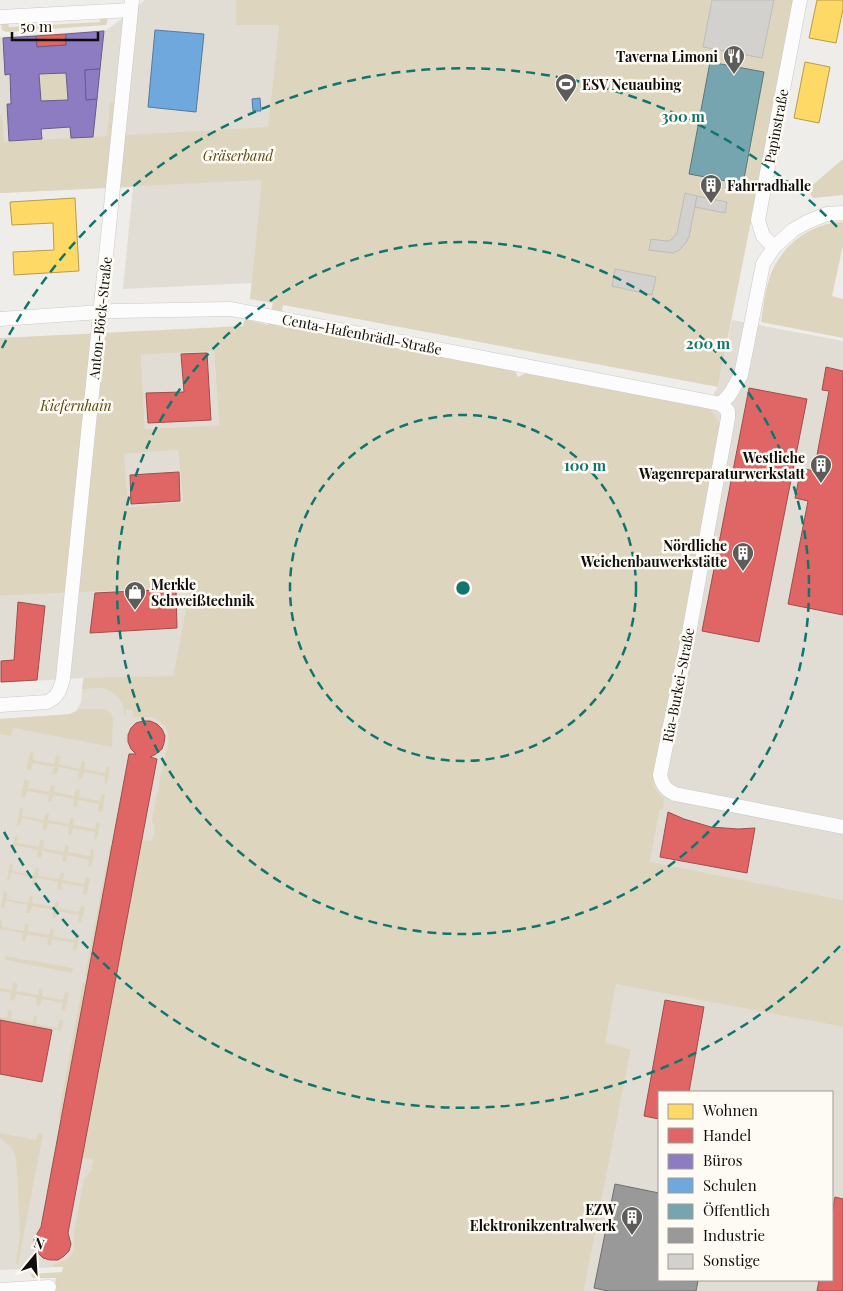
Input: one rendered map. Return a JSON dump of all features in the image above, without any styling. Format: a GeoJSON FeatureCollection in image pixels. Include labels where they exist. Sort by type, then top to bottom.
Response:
{"type":"FeatureCollection","features":[{"type":"Feature","properties":{"kind":"street","name":"Papinstraße"},"geometry":{"type":"LineString","coordinates":[[774,247],[763,236],[758,220],[800,0]]}},
{"type":"Feature","properties":{"kind":"street"},"geometry":{"type":"LineString","coordinates":[[0,16],[132,5]]}},
{"type":"Feature","properties":{"kind":"street","name":"Anton-Böck-Straße"},"geometry":{"type":"LineString","coordinates":[[0,705],[47,702],[58,695],[63,679],[132,5]]}},
{"type":"Feature","properties":{"kind":"street"},"geometry":{"type":"LineString","coordinates":[[721,404],[730,394],[741,375],[763,264],[774,247],[793,230],[826,214],[843,213]]}},
{"type":"Feature","properties":{"kind":"street","name":"Centa-Hafenbrädl-Straße"},"geometry":{"type":"LineString","coordinates":[[0,319],[100,312],[209,308],[231,309],[721,404]]}},
{"type":"Feature","properties":{"kind":"street","name":"Ria-Burkei-Straße"},"geometry":{"type":"LineString","coordinates":[[721,404],[728,411],[728,418],[689,633],[660,775],[662,784],[668,791],[675,794],[843,827]]}},
{"type":"Feature","properties":{"kind":"street"},"geometry":{"type":"LineString","coordinates":[[0,1290],[49,1287]]}},
{"type":"Feature","properties":{"kind":"shaded area"},"geometry":{"type":"Polygon","coordinates":[[[145,0],[236,0],[236,25],[279,25],[252,283],[123,289],[133,187],[0,193],[0,37],[107,30],[145,0]]]}},
{"type":"Feature","properties":{"kind":"shaded area"},"geometry":{"type":"Polygon","coordinates":[[[732,320],[843,341],[843,900],[650,863],[660,809],[628,802],[702,412],[718,387],[732,320]]]}},
{"type":"Feature","properties":{"kind":"shaded area"},"geometry":{"type":"Polygon","coordinates":[[[214,351],[219,425],[145,429],[141,355],[214,351]]]}},
{"type":"Feature","properties":{"kind":"shaded area"},"geometry":{"type":"Polygon","coordinates":[[[178,450],[183,502],[127,507],[123,454],[178,450]]]}},
{"type":"Feature","properties":{"kind":"shaded area"},"geometry":{"type":"Polygon","coordinates":[[[190,587],[173,676],[193,676],[78,1266],[0,1270],[0,719],[70,714],[76,711],[81,702],[83,678],[0,683],[0,596],[190,587]]]}},
{"type":"Feature","properties":{"kind":"shaded area"},"geometry":{"type":"Polygon","coordinates":[[[616,983],[843,1027],[843,1291],[584,1291],[631,1049],[604,1044],[616,983]]]}},
{"type":"Feature","properties":{"kind":"green space"},"geometry":{"type":"Polygon","coordinates":[[[236,0],[795,0],[718,387],[283,305],[279,326],[515,371],[518,377],[526,373],[709,408],[721,425],[653,780],[656,790],[664,798],[663,809],[660,809],[650,862],[843,900],[843,1027],[616,984],[605,1043],[631,1049],[584,1291],[54,1291],[56,1278],[33,1278],[30,1274],[62,1272],[63,1267],[53,1267],[54,1264],[66,1260],[71,1256],[74,1249],[74,1233],[84,1179],[91,1171],[93,1160],[82,1157],[142,840],[152,841],[155,829],[152,820],[164,758],[169,743],[166,727],[158,720],[152,717],[133,717],[133,710],[126,710],[125,717],[125,712],[119,698],[102,688],[82,689],[84,678],[173,676],[190,587],[0,596],[0,338],[243,326],[245,319],[268,325],[273,303],[250,299],[262,180],[0,193],[0,115],[2,115],[4,142],[107,136],[110,102],[115,102],[112,136],[268,127],[279,25],[236,25],[236,0]],[[214,351],[141,355],[145,429],[219,425],[214,351]],[[178,450],[124,454],[128,507],[183,502],[178,450]]]}},
{"type":"Feature","properties":{"kind":"green space"},"geometry":{"type":"Polygon","coordinates":[[[100,18],[108,19],[106,25],[6,32],[2,30],[1,23],[8,23],[9,27],[100,22],[100,18]]]}},
{"type":"Feature","properties":{"kind":"green space"},"geometry":{"type":"Polygon","coordinates":[[[66,73],[68,100],[41,101],[39,74],[66,73]]]}},
{"type":"Feature","properties":{"kind":"green space"},"geometry":{"type":"Polygon","coordinates":[[[843,159],[843,195],[813,198],[808,189],[843,159]]]}},
{"type":"Feature","properties":{"kind":"green space"},"geometry":{"type":"Polygon","coordinates":[[[843,222],[843,245],[832,296],[843,299],[843,338],[761,322],[768,282],[781,255],[798,238],[808,232],[831,223],[843,222]]]}},
{"type":"Feature","properties":{"kind":"green space"},"geometry":{"type":"Polygon","coordinates":[[[80,709],[104,709],[110,712],[113,718],[112,747],[13,728],[11,736],[0,734],[0,719],[70,714],[80,709]]]}},
{"type":"Feature","properties":{"kind":"green space"},"geometry":{"type":"Polygon","coordinates":[[[30,752],[34,753],[33,760],[54,764],[56,756],[60,757],[59,764],[80,769],[82,761],[85,762],[84,769],[105,773],[107,766],[110,767],[107,784],[104,783],[105,776],[84,772],[82,779],[78,779],[79,771],[58,767],[57,775],[52,774],[54,767],[33,763],[31,770],[26,769],[30,752]]]}},
{"type":"Feature","properties":{"kind":"green space"},"geometry":{"type":"Polygon","coordinates":[[[24,780],[29,781],[28,788],[49,792],[51,785],[55,785],[54,792],[74,796],[76,789],[80,790],[79,797],[100,801],[102,794],[105,794],[103,810],[102,812],[98,811],[99,804],[78,800],[77,807],[73,807],[74,799],[53,795],[51,802],[48,802],[49,795],[27,791],[25,798],[21,797],[24,780]]]}},
{"type":"Feature","properties":{"kind":"green space"},"geometry":{"type":"Polygon","coordinates":[[[20,808],[23,808],[22,816],[44,820],[46,813],[49,813],[48,820],[69,824],[71,817],[74,818],[73,825],[95,829],[97,822],[100,823],[97,839],[94,839],[95,832],[73,828],[71,835],[68,834],[69,827],[48,823],[46,830],[42,829],[43,822],[22,818],[20,825],[17,825],[20,808]]]}},
{"type":"Feature","properties":{"kind":"green space"},"geometry":{"type":"Polygon","coordinates":[[[15,836],[18,836],[17,843],[39,847],[40,840],[44,841],[43,848],[64,852],[66,845],[69,846],[68,852],[90,856],[91,849],[94,850],[92,866],[88,867],[89,860],[67,855],[66,862],[62,862],[63,855],[42,851],[41,858],[37,857],[38,850],[16,845],[15,853],[12,852],[15,836]]]}},
{"type":"Feature","properties":{"kind":"green space"},"geometry":{"type":"Polygon","coordinates":[[[110,846],[112,847],[88,976],[85,975],[110,846]]]}},
{"type":"Feature","properties":{"kind":"green space"},"geometry":{"type":"Polygon","coordinates":[[[10,863],[13,864],[12,871],[34,875],[35,868],[39,868],[38,876],[59,879],[61,873],[64,873],[63,880],[84,884],[86,877],[90,879],[87,894],[83,895],[84,887],[62,883],[61,890],[57,889],[58,882],[37,878],[36,885],[32,885],[33,877],[11,873],[9,881],[7,880],[10,863]]]}},
{"type":"Feature","properties":{"kind":"green space"},"geometry":{"type":"Polygon","coordinates":[[[4,891],[7,892],[6,899],[28,903],[30,896],[33,896],[32,903],[54,907],[56,901],[59,901],[58,908],[79,912],[81,905],[85,907],[81,922],[78,923],[79,915],[57,911],[55,918],[52,917],[53,910],[32,906],[30,913],[26,913],[28,905],[6,901],[4,909],[1,908],[4,891]]]}},
{"type":"Feature","properties":{"kind":"green space"},"geometry":{"type":"Polygon","coordinates":[[[0,919],[2,920],[2,927],[24,931],[25,924],[29,924],[28,931],[49,935],[51,928],[54,929],[53,936],[74,940],[76,933],[80,935],[76,950],[73,950],[74,943],[52,939],[51,946],[47,945],[48,938],[27,934],[25,941],[22,941],[23,933],[1,929],[0,932],[0,919]]]}},
{"type":"Feature","properties":{"kind":"green space"},"geometry":{"type":"Polygon","coordinates":[[[5,956],[73,968],[72,973],[5,960],[5,956]]]}},
{"type":"Feature","properties":{"kind":"green space"},"geometry":{"type":"Polygon","coordinates":[[[83,982],[86,983],[61,1120],[58,1118],[83,982]]]}},
{"type":"Feature","properties":{"kind":"green space"},"geometry":{"type":"Polygon","coordinates":[[[13,983],[18,984],[16,991],[38,995],[39,988],[43,989],[42,996],[63,1000],[65,992],[69,993],[65,1011],[61,1010],[63,1003],[42,999],[40,1006],[36,1005],[37,998],[16,994],[14,1001],[10,1000],[11,993],[0,991],[0,988],[12,990],[13,983]]]}},
{"type":"Feature","properties":{"kind":"green space"},"geometry":{"type":"Polygon","coordinates":[[[8,1010],[12,1011],[11,1019],[33,1023],[34,1015],[37,1016],[36,1024],[58,1028],[59,1020],[63,1021],[61,1031],[0,1020],[0,1017],[7,1018],[8,1010]]]}},
{"type":"Feature","properties":{"kind":"green space"},"geometry":{"type":"Polygon","coordinates":[[[0,1133],[36,1140],[38,1133],[43,1134],[18,1264],[16,1263],[20,1235],[15,1155],[11,1147],[0,1138],[0,1133]]]}},
{"type":"Feature","properties":{"kind":"building: Wohnen"},"geometry":{"type":"Polygon","coordinates":[[[817,0],[843,0],[836,43],[809,38],[817,0]]]}},
{"type":"Feature","properties":{"kind":"building: Wohnen"},"geometry":{"type":"Polygon","coordinates":[[[805,62],[830,67],[819,123],[794,118],[805,62]]]}},
{"type":"Feature","properties":{"kind":"building: Wohnen"},"geometry":{"type":"Polygon","coordinates":[[[75,198],[79,271],[14,275],[13,252],[54,250],[53,223],[12,225],[10,202],[75,198]]]}},
{"type":"Feature","properties":{"kind":"building: Handel"},"geometry":{"type":"Polygon","coordinates":[[[66,34],[66,45],[37,47],[36,36],[66,34]]]}},
{"type":"Feature","properties":{"kind":"building: Handel"},"geometry":{"type":"Polygon","coordinates":[[[207,353],[211,420],[148,423],[146,393],[184,392],[181,354],[207,353]]]}},
{"type":"Feature","properties":{"kind":"building: Handel","name":"Westliche Wagenreparaturwerkstatt"},"geometry":{"type":"Polygon","coordinates":[[[826,367],[843,371],[843,615],[788,604],[808,501],[795,498],[801,468],[814,471],[829,391],[822,390],[826,367]]]}},
{"type":"Feature","properties":{"kind":"building: Handel","name":"Nördliche Weichenbauwerkstätte"},"geometry":{"type":"Polygon","coordinates":[[[749,388],[807,399],[759,642],[702,631],[749,388]]]}},
{"type":"Feature","properties":{"kind":"building: Handel"},"geometry":{"type":"Polygon","coordinates":[[[179,472],[180,501],[131,504],[130,475],[179,472]]]}},
{"type":"Feature","properties":{"kind":"building: Handel","name":"Merkle Schweißtechnik"},"geometry":{"type":"Polygon","coordinates":[[[176,589],[177,628],[90,633],[95,593],[176,589]]]}},
{"type":"Feature","properties":{"kind":"building: Handel"},"geometry":{"type":"Polygon","coordinates":[[[18,602],[45,606],[37,680],[1,682],[1,661],[14,660],[18,602]]]}},
{"type":"Feature","properties":{"kind":"building: Handel"},"geometry":{"type":"Polygon","coordinates":[[[150,721],[162,729],[165,736],[164,743],[162,749],[150,757],[157,759],[68,1233],[71,1244],[69,1251],[64,1256],[58,1260],[50,1260],[43,1258],[38,1253],[34,1239],[41,1227],[129,754],[136,754],[128,742],[128,735],[136,723],[150,721]]]}},
{"type":"Feature","properties":{"kind":"building: Handel"},"geometry":{"type":"Polygon","coordinates":[[[668,812],[711,827],[755,828],[747,873],[660,857],[668,812]]]}},
{"type":"Feature","properties":{"kind":"building: Handel"},"geometry":{"type":"Polygon","coordinates":[[[665,1000],[704,1007],[689,1091],[658,1091],[658,1119],[644,1116],[665,1000]]]}},
{"type":"Feature","properties":{"kind":"building: Handel"},"geometry":{"type":"Polygon","coordinates":[[[0,1020],[52,1030],[42,1082],[0,1074],[0,1020]]]}},
{"type":"Feature","properties":{"kind":"building: Handel"},"geometry":{"type":"Polygon","coordinates":[[[835,1197],[843,1199],[843,1291],[817,1291],[819,1281],[833,1281],[833,1208],[835,1197]]]}},
{"type":"Feature","properties":{"kind":"building: Büros"},"geometry":{"type":"Polygon","coordinates":[[[104,31],[100,69],[85,70],[86,100],[97,99],[93,137],[71,138],[70,127],[41,129],[42,139],[9,141],[7,104],[11,104],[10,74],[5,75],[3,38],[36,36],[37,47],[66,45],[66,34],[104,31]],[[66,73],[39,74],[41,101],[68,100],[66,73]]]}},
{"type":"Feature","properties":{"kind":"building: Büros"},"geometry":{"type":"Polygon","coordinates":[[[100,69],[97,99],[86,100],[85,70],[100,69]]]}},
{"type":"Feature","properties":{"kind":"building: Schulen"},"geometry":{"type":"Polygon","coordinates":[[[155,30],[204,34],[196,112],[148,107],[155,30]]]}},
{"type":"Feature","properties":{"kind":"building: Schulen"},"geometry":{"type":"Polygon","coordinates":[[[260,98],[261,111],[253,111],[252,99],[260,98]]]}},
{"type":"Feature","properties":{"kind":"building: Öffentlich"},"geometry":{"type":"Polygon","coordinates":[[[710,62],[764,72],[743,184],[689,174],[710,62]]]}},
{"type":"Feature","properties":{"kind":"building: Industrie","name":"EZW Elektronikzentralwerk"},"geometry":{"type":"Polygon","coordinates":[[[615,1184],[658,1193],[658,1281],[698,1281],[696,1291],[608,1291],[594,1288],[615,1184]]]}},
{"type":"Feature","properties":{"kind":"building: Sonstige"},"geometry":{"type":"Polygon","coordinates":[[[712,0],[774,0],[762,58],[703,47],[712,0]]]}},
{"type":"Feature","properties":{"kind":"building: Sonstige"},"geometry":{"type":"Polygon","coordinates":[[[685,193],[697,196],[689,237],[685,244],[673,253],[649,250],[651,239],[667,241],[671,240],[677,233],[685,193]]]}},
{"type":"Feature","properties":{"kind":"building: Sonstige","name":"Fahrradhalle"},"geometry":{"type":"Polygon","coordinates":[[[697,196],[727,202],[725,213],[695,207],[697,196]]]}},
{"type":"Feature","properties":{"kind":"building: Sonstige"},"geometry":{"type":"Polygon","coordinates":[[[615,269],[656,277],[652,295],[612,286],[615,269]]]}},
{"type":"Feature","properties":{"kind":"place","name":"Taverna Limoni"},"geometry":{"type":"Point","coordinates":[734,75]}},
{"type":"Feature","properties":{"kind":"place","name":"ESV Neuaubing"},"geometry":{"type":"Point","coordinates":[566,103]}},
{"type":"Feature","properties":{"kind":"place","name":"Fahrradhalle"},"geometry":{"type":"Point","coordinates":[711,204]}},
{"type":"Feature","properties":{"kind":"place","name":"Westliche Wagenreparaturwerkstatt"},"geometry":{"type":"Point","coordinates":[821,484]}},
{"type":"Feature","properties":{"kind":"place","name":"Nördliche Weichenbauwerkstätte"},"geometry":{"type":"Point","coordinates":[743,572]}},
{"type":"Feature","properties":{"kind":"place","name":"Merkle Schweißtechnik"},"geometry":{"type":"Point","coordinates":[135,611]}},
{"type":"Feature","properties":{"kind":"place","name":"EZW Elektronikzentralwerk"},"geometry":{"type":"Point","coordinates":[632,1236]}},
{"type":"Feature","properties":{"kind":"park label","name":"Gräserband"},"geometry":{"type":"Point","coordinates":[238,155]}},
{"type":"Feature","properties":{"kind":"park label","name":"Kiefernhain"},"geometry":{"type":"Point","coordinates":[76,405]}}]}
